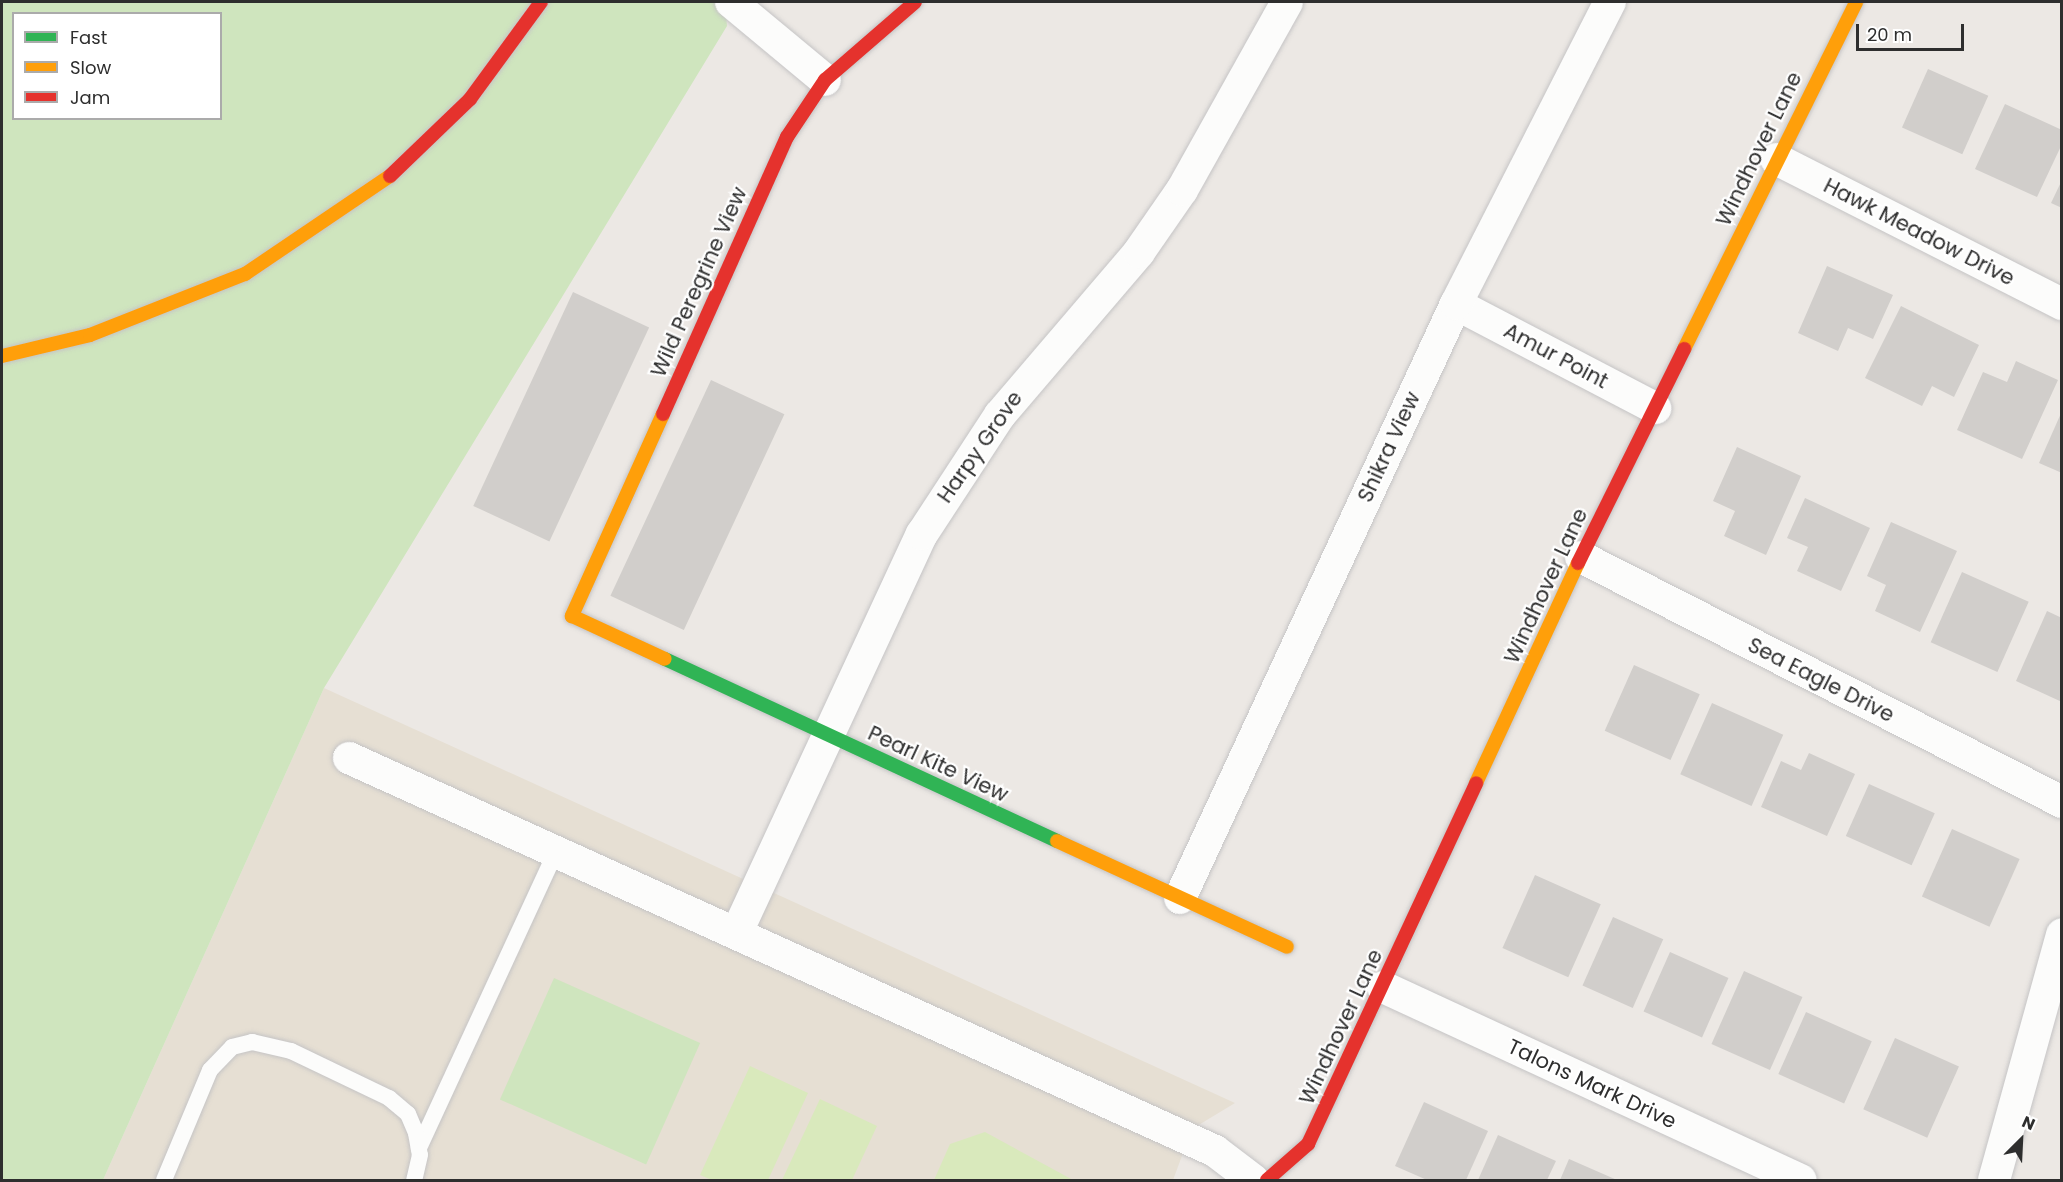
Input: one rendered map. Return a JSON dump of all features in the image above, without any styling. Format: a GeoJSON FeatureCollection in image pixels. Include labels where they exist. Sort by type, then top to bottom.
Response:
{"type":"FeatureCollection","features":[{"type":"Feature","properties":{"kind":"street"},"geometry":{"type":"LineString","coordinates":[[2,356],[90,335],[177,304],[245,274],[309,234],[415,156],[470,99],[541,2]]}},
{"type":"Feature","properties":{"kind":"street"},"geometry":{"type":"LineString","coordinates":[[730,2],[825,80]]}},
{"type":"Feature","properties":{"kind":"street","name":"Wild Peregrine View"},"geometry":{"type":"LineString","coordinates":[[572,616],[788,137],[825,80],[915,2]]}},
{"type":"Feature","properties":{"kind":"street","name":"Harpy Grove"},"geometry":{"type":"LineString","coordinates":[[737,932],[922,534],[957,477],[1182,190],[1287,2]]}},
{"type":"Feature","properties":{"kind":"street","name":"Shikra View"},"geometry":{"type":"LineString","coordinates":[[1180,898],[1456,304],[1610,2]]}},
{"type":"Feature","properties":{"kind":"street","name":"Windhover Lane"},"geometry":{"type":"LineString","coordinates":[[1266,1180],[1308,1144],[1581,557],[1776,159],[1856,2]]}},
{"type":"Feature","properties":{"kind":"street","name":"Hawk Meadow Drive"},"geometry":{"type":"LineString","coordinates":[[1776,159],[2061,304]]}},
{"type":"Feature","properties":{"kind":"street","name":"Amur Point"},"geometry":{"type":"LineString","coordinates":[[1456,304],[1655,408]]}},
{"type":"Feature","properties":{"kind":"street","name":"Sea Eagle Drive"},"geometry":{"type":"LineString","coordinates":[[1581,557],[2061,802]]}},
{"type":"Feature","properties":{"kind":"street","name":"Pearl Kite View"},"geometry":{"type":"LineString","coordinates":[[572,616],[829,737],[1287,947]]}},
{"type":"Feature","properties":{"kind":"street"},"geometry":{"type":"LineString","coordinates":[[349,758],[737,932],[1215,1151],[1253,1180]]}},
{"type":"Feature","properties":{"kind":"street"},"geometry":{"type":"LineString","coordinates":[[1994,1180],[2061,934]]}},
{"type":"Feature","properties":{"kind":"street","name":"Talons Mark Drive"},"geometry":{"type":"LineString","coordinates":[[1383,987],[1800,1180]]}},
{"type":"Feature","properties":{"kind":"lane"},"geometry":{"type":"LineString","coordinates":[[414,1180],[419,1148],[556,851]]}},
{"type":"Feature","properties":{"kind":"lane"},"geometry":{"type":"LineString","coordinates":[[164,1180],[210,1070],[232,1047],[252,1042],[291,1051],[389,1098],[408,1114],[419,1148]]}},
{"type":"Feature","properties":{"kind":"shaded area"},"geometry":{"type":"Polygon","coordinates":[[[324,688],[1235,1103],[1192,1129],[1173,1180],[103,1180],[324,688]]]}},
{"type":"Feature","properties":{"kind":"green space"},"geometry":{"type":"Polygon","coordinates":[[[2,2],[725,2],[727,26],[324,688],[103,1180],[2,1180],[2,2]]]}},
{"type":"Feature","properties":{"kind":"green space"},"geometry":{"type":"Polygon","coordinates":[[[554,978],[700,1043],[646,1165],[500,1100],[554,978]]]}},
{"type":"Feature","properties":{"kind":"green space"},"geometry":{"type":"Polygon","coordinates":[[[750,1066],[808,1093],[768,1180],[712,1180],[700,1175],[750,1066]]]}},
{"type":"Feature","properties":{"kind":"green space"},"geometry":{"type":"Polygon","coordinates":[[[820,1099],[877,1126],[852,1180],[782,1180],[820,1099]]]}},
{"type":"Feature","properties":{"kind":"green space"},"geometry":{"type":"Polygon","coordinates":[[[985,1132],[1073,1180],[934,1180],[950,1144],[985,1132]]]}},
{"type":"Feature","properties":{"kind":"building"},"geometry":{"type":"Polygon","coordinates":[[[1928,69],[1988,96],[1962,154],[1902,127],[1928,69]]]}},
{"type":"Feature","properties":{"kind":"building"},"geometry":{"type":"Polygon","coordinates":[[[2005,104],[2062,130],[2062,144],[2037,197],[1975,169],[2005,104]]]}},
{"type":"Feature","properties":{"kind":"building"},"geometry":{"type":"Polygon","coordinates":[[[2062,180],[2062,208],[2051,203],[2062,180]]]}},
{"type":"Feature","properties":{"kind":"building"},"geometry":{"type":"Polygon","coordinates":[[[1827,266],[1893,295],[1873,339],[1848,328],[1838,351],[1798,333],[1827,266]]]}},
{"type":"Feature","properties":{"kind":"building"},"geometry":{"type":"Polygon","coordinates":[[[573,292],[649,327],[549,541],[473,506],[573,292]]]}},
{"type":"Feature","properties":{"kind":"building"},"geometry":{"type":"Polygon","coordinates":[[[1901,306],[1979,345],[1954,397],[1932,386],[1922,406],[1865,378],[1901,306]]]}},
{"type":"Feature","properties":{"kind":"building"},"geometry":{"type":"Polygon","coordinates":[[[2016,361],[2058,380],[2022,459],[1957,430],[1983,372],[2007,382],[2016,361]]]}},
{"type":"Feature","properties":{"kind":"building"},"geometry":{"type":"Polygon","coordinates":[[[711,380],[784,414],[684,630],[610,596],[711,380]]]}},
{"type":"Feature","properties":{"kind":"building"},"geometry":{"type":"Polygon","coordinates":[[[2062,411],[2062,473],[2039,463],[2062,411]]]}},
{"type":"Feature","properties":{"kind":"building"},"geometry":{"type":"Polygon","coordinates":[[[1737,447],[1801,476],[1766,555],[1724,536],[1735,511],[1713,501],[1737,447]]]}},
{"type":"Feature","properties":{"kind":"building"},"geometry":{"type":"Polygon","coordinates":[[[1805,498],[1870,528],[1841,591],[1797,571],[1808,547],[1787,538],[1805,498]]]}},
{"type":"Feature","properties":{"kind":"building"},"geometry":{"type":"Polygon","coordinates":[[[1891,522],[1957,551],[1920,632],[1875,611],[1886,585],[1867,576],[1891,522]]]}},
{"type":"Feature","properties":{"kind":"building"},"geometry":{"type":"Polygon","coordinates":[[[1962,572],[2029,602],[1997,672],[1931,642],[1962,572]]]}},
{"type":"Feature","properties":{"kind":"building"},"geometry":{"type":"Polygon","coordinates":[[[2047,611],[2062,618],[2062,702],[2016,681],[2047,611]]]}},
{"type":"Feature","properties":{"kind":"building"},"geometry":{"type":"Polygon","coordinates":[[[1634,665],[1700,694],[1670,760],[1605,731],[1634,665]]]}},
{"type":"Feature","properties":{"kind":"building"},"geometry":{"type":"Polygon","coordinates":[[[1712,703],[1783,735],[1752,806],[1680,774],[1712,703]]]}},
{"type":"Feature","properties":{"kind":"building"},"geometry":{"type":"Polygon","coordinates":[[[1809,753],[1855,774],[1827,836],[1761,807],[1781,761],[1801,770],[1809,753]]]}},
{"type":"Feature","properties":{"kind":"building"},"geometry":{"type":"Polygon","coordinates":[[[1869,784],[1935,813],[1912,865],[1846,836],[1869,784]]]}},
{"type":"Feature","properties":{"kind":"building"},"geometry":{"type":"Polygon","coordinates":[[[1952,829],[2020,859],[1990,927],[1922,897],[1952,829]]]}},
{"type":"Feature","properties":{"kind":"building"},"geometry":{"type":"Polygon","coordinates":[[[1535,875],[1601,904],[1568,977],[1502,948],[1535,875]]]}},
{"type":"Feature","properties":{"kind":"building"},"geometry":{"type":"Polygon","coordinates":[[[1613,917],[1663,939],[1633,1008],[1582,986],[1613,917]]]}},
{"type":"Feature","properties":{"kind":"building"},"geometry":{"type":"Polygon","coordinates":[[[1670,952],[1728,978],[1702,1037],[1644,1011],[1670,952]]]}},
{"type":"Feature","properties":{"kind":"building"},"geometry":{"type":"Polygon","coordinates":[[[1744,971],[1802,997],[1770,1070],[1711,1044],[1744,971]]]}},
{"type":"Feature","properties":{"kind":"building"},"geometry":{"type":"Polygon","coordinates":[[[1806,1012],[1872,1041],[1844,1103],[1778,1074],[1806,1012]]]}},
{"type":"Feature","properties":{"kind":"building"},"geometry":{"type":"Polygon","coordinates":[[[1895,1038],[1959,1066],[1927,1138],[1863,1109],[1895,1038]]]}},
{"type":"Feature","properties":{"kind":"building"},"geometry":{"type":"Polygon","coordinates":[[[1424,1102],[1488,1131],[1466,1180],[1427,1180],[1395,1166],[1424,1102]]]}},
{"type":"Feature","properties":{"kind":"building"},"geometry":{"type":"Polygon","coordinates":[[[1498,1135],[1556,1161],[1547,1180],[1478,1180],[1498,1135]]]}},
{"type":"Feature","properties":{"kind":"building"},"geometry":{"type":"Polygon","coordinates":[[[1569,1159],[1617,1180],[1560,1180],[1569,1159]]]}},
{"type":"Feature","properties":{"kind":"traffic: fast"},"geometry":{"type":"LineString","coordinates":[[665,659],[1057,841]]}},
{"type":"Feature","properties":{"kind":"traffic: slow"},"geometry":{"type":"LineString","coordinates":[[1684,349],[1856,2]]}},
{"type":"Feature","properties":{"kind":"traffic: slow"},"geometry":{"type":"LineString","coordinates":[[2,356],[90,335],[245,274],[390,176]]}},
{"type":"Feature","properties":{"kind":"traffic: slow"},"geometry":{"type":"LineString","coordinates":[[663,414],[572,616],[665,659]]}},
{"type":"Feature","properties":{"kind":"traffic: slow"},"geometry":{"type":"LineString","coordinates":[[1476,783],[1578,563]]}},
{"type":"Feature","properties":{"kind":"traffic: slow"},"geometry":{"type":"LineString","coordinates":[[1057,841],[1287,947]]}},
{"type":"Feature","properties":{"kind":"traffic: jam"},"geometry":{"type":"LineString","coordinates":[[390,176],[470,99],[541,2]]}},
{"type":"Feature","properties":{"kind":"traffic: jam"},"geometry":{"type":"LineString","coordinates":[[663,414],[787,137],[825,80],[915,2]]}},
{"type":"Feature","properties":{"kind":"traffic: jam"},"geometry":{"type":"LineString","coordinates":[[1578,563],[1684,349]]}},
{"type":"Feature","properties":{"kind":"traffic: jam"},"geometry":{"type":"LineString","coordinates":[[1267,1180],[1308,1144],[1476,783]]}}]}
